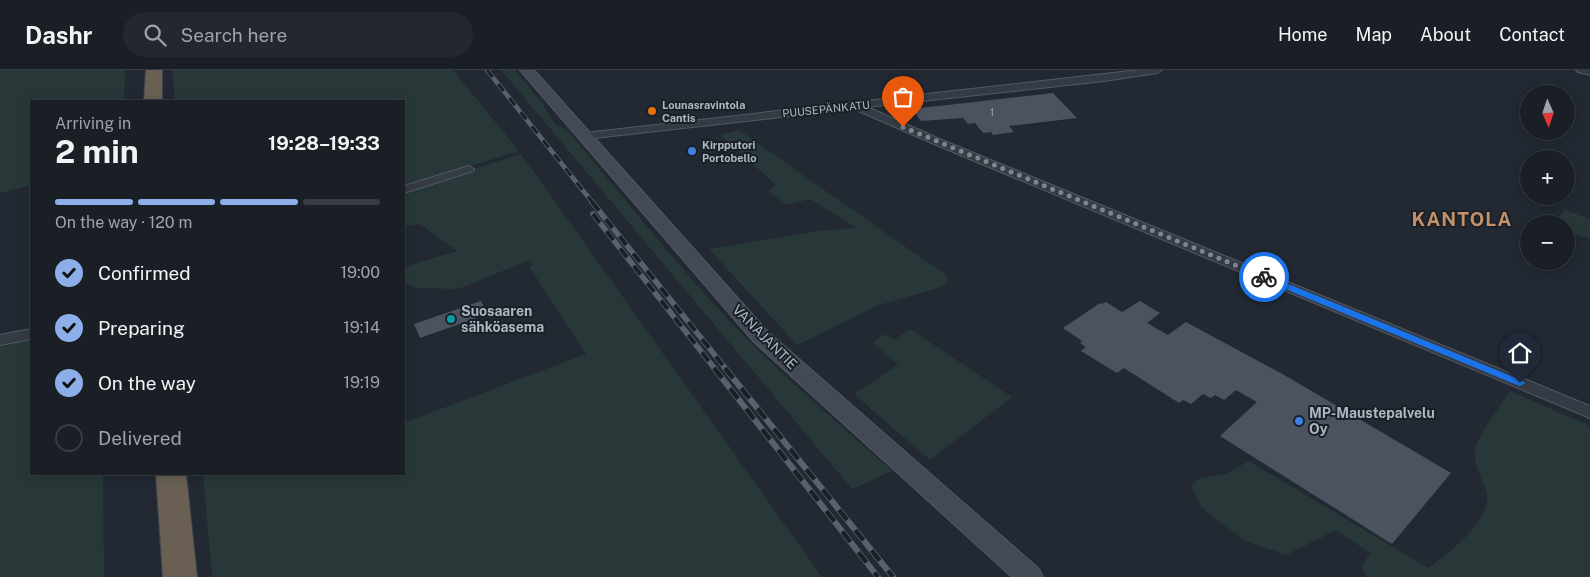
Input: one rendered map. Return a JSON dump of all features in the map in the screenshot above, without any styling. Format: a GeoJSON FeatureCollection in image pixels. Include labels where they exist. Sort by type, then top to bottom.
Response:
{"type":"FeatureCollection","features":[{"type":"Feature","properties":{"kind":"highway"},"geometry":{"type":"LineString","coordinates":[[153,100],[154,70]]}},
{"type":"Feature","properties":{"kind":"highway"},"geometry":{"type":"LineString","coordinates":[[171,475],[180,577]]}},
{"type":"Feature","properties":{"kind":"street","name":"VANAJANTIE"},"geometry":{"type":"LineString","coordinates":[[527,70],[761,337],[1030,577]]}},
{"type":"Feature","properties":{"kind":"street","name":"PUUSEPÄNKATU"},"geometry":{"type":"LineString","coordinates":[[585,136],[1157,70]]}},
{"type":"Feature","properties":{"kind":"street"},"geometry":{"type":"LineString","coordinates":[[1581,70],[1590,72]]}},
{"type":"Feature","properties":{"kind":"street"},"geometry":{"type":"LineString","coordinates":[[856,106],[938,142],[1590,412]]}},
{"type":"Feature","properties":{"kind":"street"},"geometry":{"type":"LineString","coordinates":[[405,190],[468,169]]}},
{"type":"Feature","properties":{"kind":"street"},"geometry":{"type":"LineString","coordinates":[[0,340],[30,334]]}},
{"type":"Feature","properties":{"kind":"shaded area"},"geometry":{"type":"Polygon","coordinates":[[[0,70],[125,70],[124,100],[30,100],[30,185],[0,193],[0,70]]]}},
{"type":"Feature","properties":{"kind":"shaded area"},"geometry":{"type":"Polygon","coordinates":[[[172,70],[453,70],[519,151],[405,186],[405,100],[175,100],[172,70]]]}},
{"type":"Feature","properties":{"kind":"shaded area"},"geometry":{"type":"Polygon","coordinates":[[[501,70],[515,70],[542,103],[555,124],[566,129],[683,269],[743,335],[892,471],[852,489],[501,70]]]}},
{"type":"Feature","properties":{"kind":"shaded area"},"geometry":{"type":"Polygon","coordinates":[[[739,130],[947,276],[945,286],[879,305],[797,345],[709,249],[825,230],[857,228],[810,199],[787,205],[768,192],[776,185],[720,135],[739,130]]]}},
{"type":"Feature","properties":{"kind":"shaded area"},"geometry":{"type":"Polygon","coordinates":[[[521,154],[822,577],[212,577],[203,475],[405,475],[405,423],[586,354],[529,266],[533,265],[530,260],[458,289],[418,288],[405,284],[405,267],[457,251],[420,224],[405,226],[405,191],[521,154]]]}},
{"type":"Feature","properties":{"kind":"shaded area"},"geometry":{"type":"Polygon","coordinates":[[[1564,210],[1590,219],[1590,239],[1575,234],[1575,215],[1561,215],[1564,210]]]}},
{"type":"Feature","properties":{"kind":"shaded area"},"geometry":{"type":"Polygon","coordinates":[[[910,329],[1012,397],[930,460],[854,394],[898,365],[873,343],[885,334],[894,340],[910,329]]]}},
{"type":"Feature","properties":{"kind":"shaded area"},"geometry":{"type":"Polygon","coordinates":[[[30,336],[30,475],[103,475],[104,577],[0,577],[0,342],[30,336]]]}},
{"type":"Feature","properties":{"kind":"shaded area"},"geometry":{"type":"Polygon","coordinates":[[[1510,391],[1590,426],[1590,577],[1366,577],[1362,566],[1370,553],[1336,530],[1286,555],[1245,541],[1202,508],[1191,486],[1198,479],[1225,474],[1249,461],[1428,568],[1458,545],[1484,512],[1487,501],[1486,490],[1476,463],[1476,446],[1510,391]]]}},
{"type":"Feature","properties":{"kind":"building"},"geometry":{"type":"Polygon","coordinates":[[[1053,93],[1077,118],[1009,126],[1014,132],[993,135],[991,132],[983,133],[975,123],[968,124],[963,118],[921,121],[912,109],[1053,93]]]}},
{"type":"Feature","properties":{"kind":"building","name":"Suosaaren sähköasema"},"geometry":{"type":"Polygon","coordinates":[[[481,301],[488,314],[420,338],[414,324],[481,301]]]}},
{"type":"Feature","properties":{"kind":"building","name":"MP-Maustepalvelu Oy"},"geometry":{"type":"Polygon","coordinates":[[[1140,301],[1160,313],[1147,323],[1168,335],[1186,322],[1286,376],[1451,473],[1392,544],[1220,436],[1257,402],[1236,390],[1224,400],[1215,395],[1211,398],[1203,394],[1191,404],[1183,400],[1179,403],[1124,368],[1117,373],[1081,351],[1086,347],[1080,343],[1082,341],[1063,328],[1100,303],[1106,302],[1122,312],[1140,301]]]}},
{"type":"Feature","properties":{"kind":"railway"},"geometry":{"type":"LineString","coordinates":[[487,70],[593,203]]}},
{"type":"Feature","properties":{"kind":"railway"},"geometry":{"type":"LineString","coordinates":[[592,202],[726,369]]}},
{"type":"Feature","properties":{"kind":"railway"},"geometry":{"type":"LineString","coordinates":[[593,214],[715,369]]}},
{"type":"Feature","properties":{"kind":"railway"},"geometry":{"type":"LineString","coordinates":[[714,368],[878,577]]}},
{"type":"Feature","properties":{"kind":"railway"},"geometry":{"type":"LineString","coordinates":[[725,368],[893,577]]}},
{"type":"Feature","properties":{"kind":"way so far"},"geometry":{"type":"LineString","coordinates":[[903,127],[1264,277]]}},
{"type":"Feature","properties":{"kind":"place","name":"Lounasravintola Cantis"},"geometry":{"type":"Point","coordinates":[652,111]}},
{"type":"Feature","properties":{"kind":"place","name":"Kirpputori Portobello"},"geometry":{"type":"Point","coordinates":[692,151]}},
{"type":"Feature","properties":{"kind":"place","name":"Suosaaren sähköasema"},"geometry":{"type":"Point","coordinates":[451,319]}},
{"type":"Feature","properties":{"kind":"place","name":"MP-Maustepalvelu Oy"},"geometry":{"type":"Point","coordinates":[1299,421]}},
{"type":"Feature","properties":{"kind":"district","name":"KANTOLA"},"geometry":{"type":"Point","coordinates":[1462,219]}},
{"type":"Feature","properties":{"kind":"route"},"geometry":{"type":"LineString","coordinates":[[1264,277],[1520,383]]}}]}
